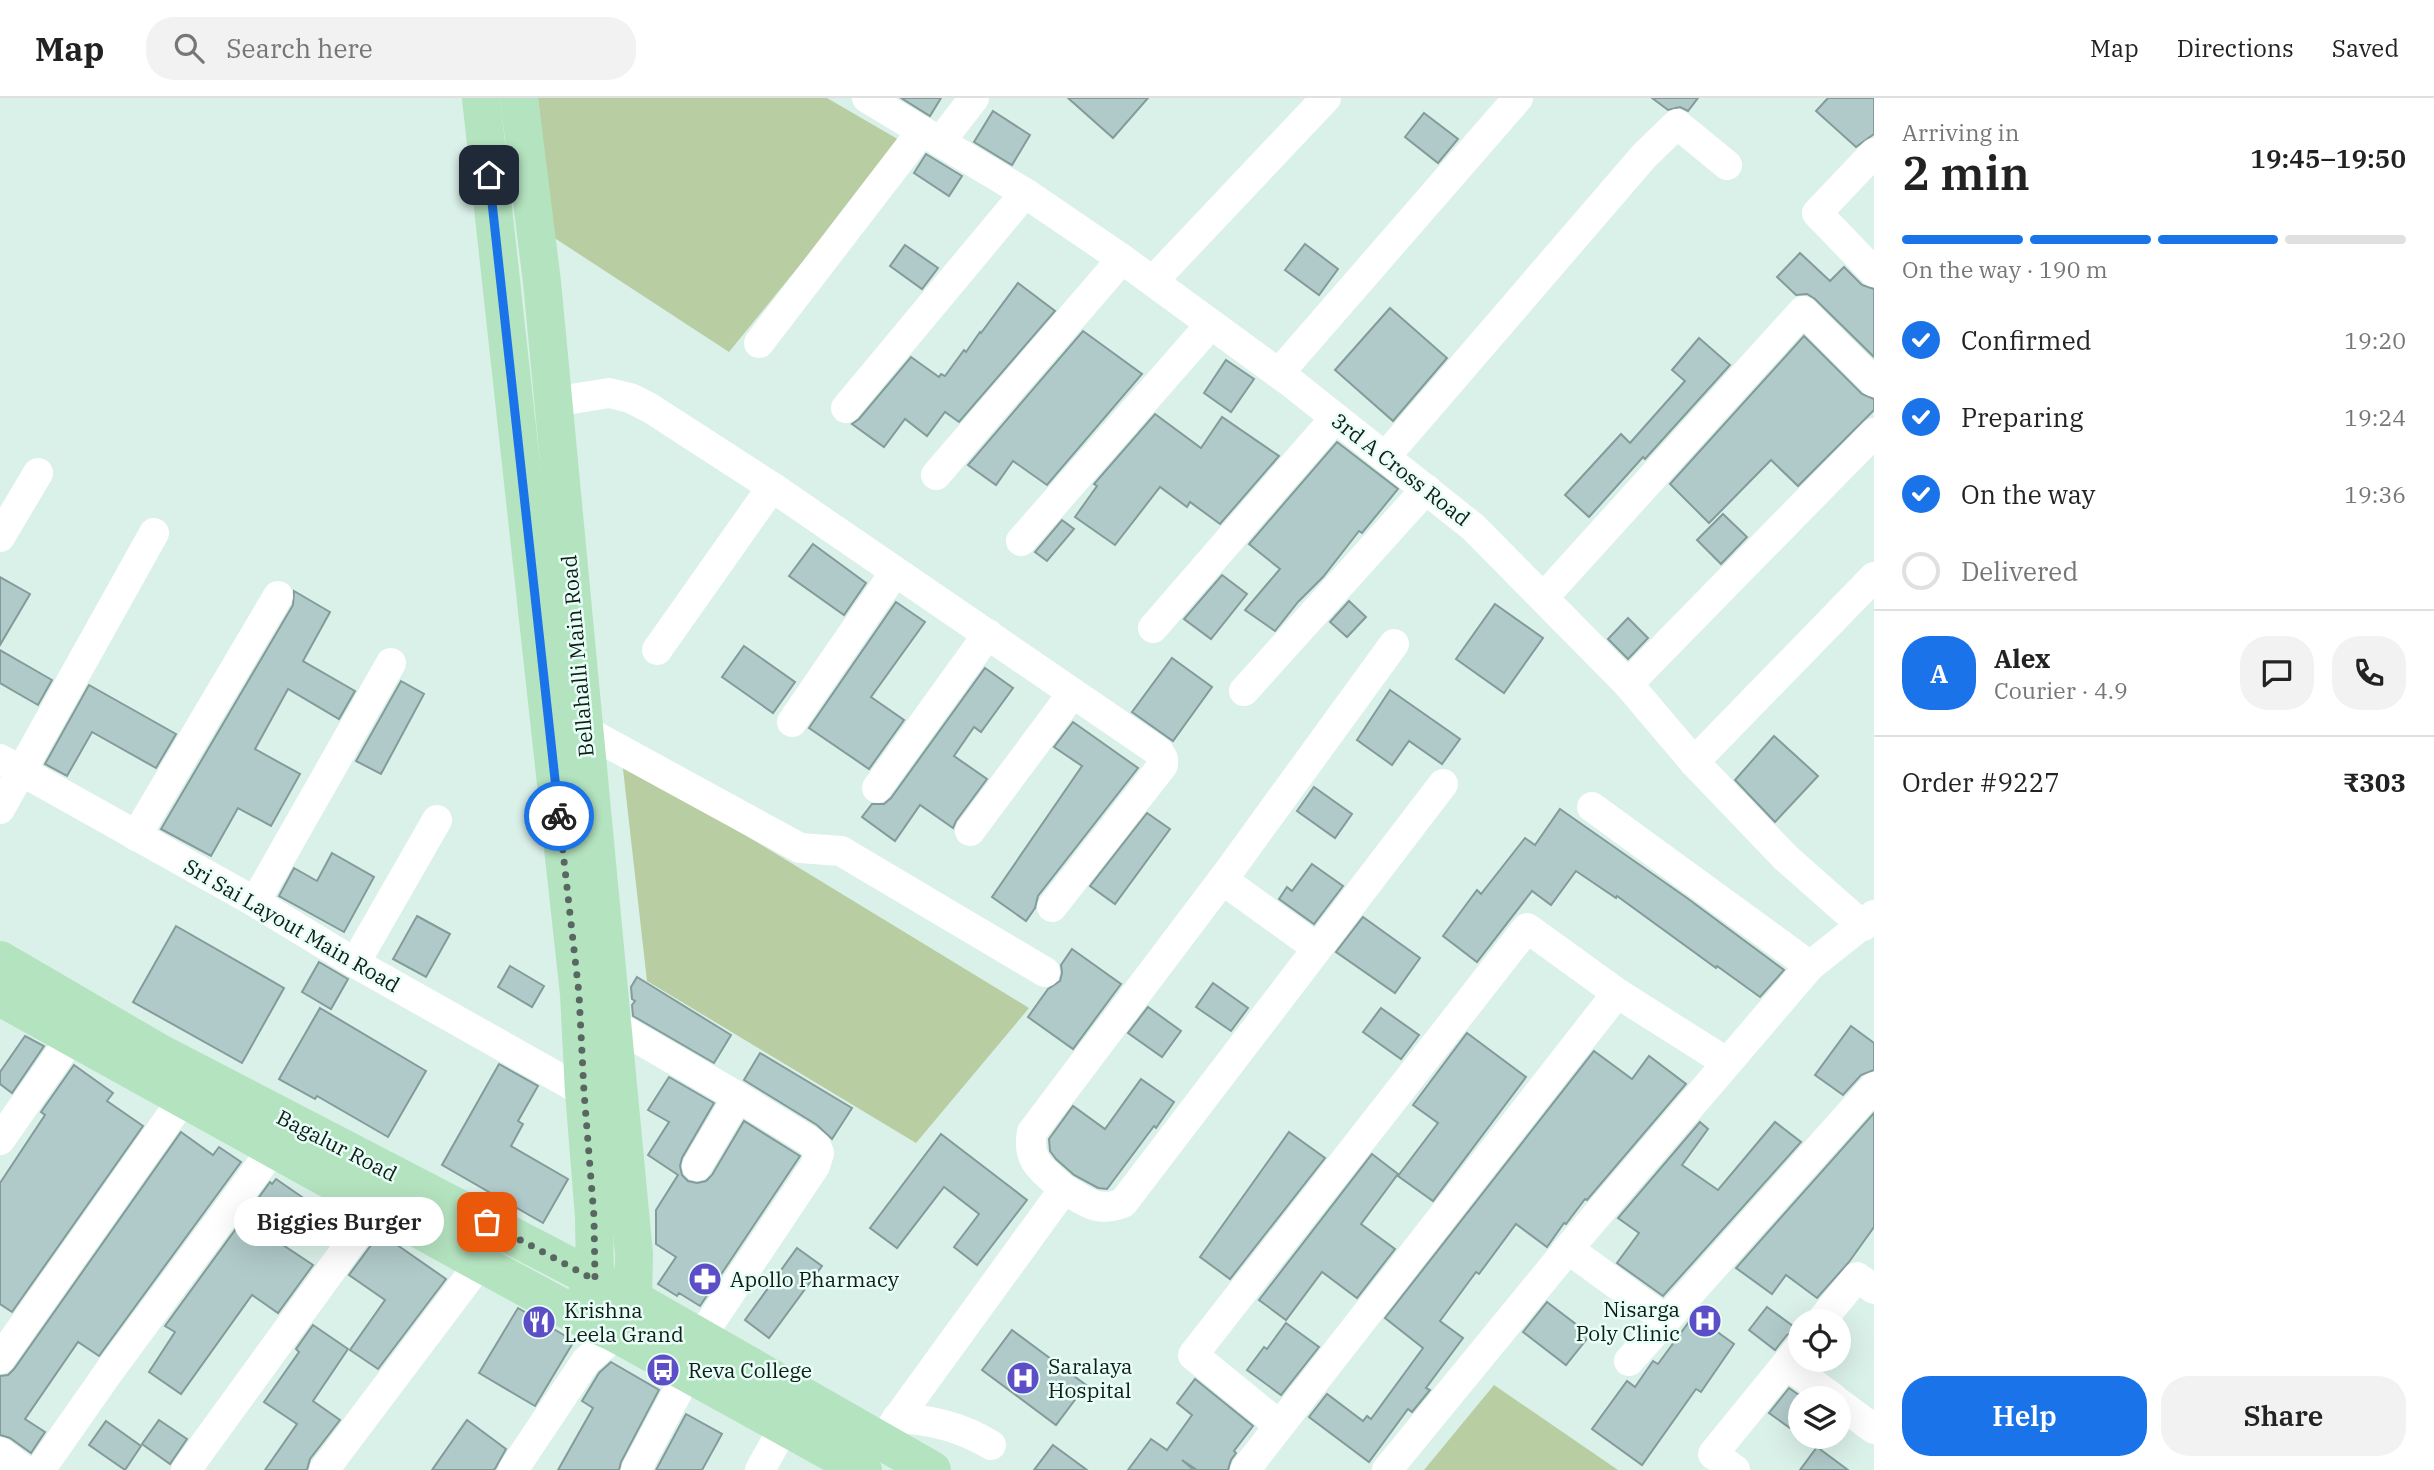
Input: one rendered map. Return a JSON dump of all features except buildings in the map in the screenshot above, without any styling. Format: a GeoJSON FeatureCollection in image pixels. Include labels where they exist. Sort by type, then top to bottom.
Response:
{"type":"FeatureCollection","features":[{"type":"Feature","properties":{"kind":"main road","name":"Bellahalli Main Road"},"geometry":{"type":"LineString","coordinates":[[481,98],[579,994],[594,1217],[595,1280]]}},
{"type":"Feature","properties":{"kind":"main road","name":"Bellahalli Main Road"},"geometry":{"type":"LineString","coordinates":[[519,98],[542,282],[634,1255],[633,1299]]}},
{"type":"Feature","properties":{"kind":"main road","name":"Bagalur Road"},"geometry":{"type":"LineString","coordinates":[[0,960],[158,1052],[633,1299],[880,1443],[932,1470]]}},
{"type":"Feature","properties":{"kind":"main road","name":"Bagalur Road"},"geometry":{"type":"LineString","coordinates":[[0,996],[377,1207],[576,1315],[617,1334],[784,1427],[880,1443]]}},
{"type":"Feature","properties":{"kind":"main road"},"geometry":{"type":"LineString","coordinates":[[576,1315],[595,1280]]}},
{"type":"Feature","properties":{"kind":"main road"},"geometry":{"type":"LineString","coordinates":[[617,1334],[633,1299]]}},
{"type":"Feature","properties":{"kind":"street","name":"3rd A Cross Road"},"geometry":{"type":"LineString","coordinates":[[867,98],[1025,193],[1122,259],[1279,373],[1473,527],[1628,684],[1694,762],[1786,858],[1871,918]]}},
{"type":"Feature","properties":{"kind":"street"},"geometry":{"type":"LineString","coordinates":[[759,344],[931,137],[974,98]]}},
{"type":"Feature","properties":{"kind":"street"},"geometry":{"type":"LineString","coordinates":[[1153,281],[1326,98]]}},
{"type":"Feature","properties":{"kind":"street"},"geometry":{"type":"LineString","coordinates":[[1279,373],[1518,98]]}},
{"type":"Feature","properties":{"kind":"street"},"geometry":{"type":"LineString","coordinates":[[1385,457],[1644,156],[1677,124],[1727,165]]}},
{"type":"Feature","properties":{"kind":"street"},"geometry":{"type":"LineString","coordinates":[[1874,153],[1817,213],[1874,272]]}},
{"type":"Feature","properties":{"kind":"street"},"geometry":{"type":"LineString","coordinates":[[846,408],[1025,193]]}},
{"type":"Feature","properties":{"kind":"street"},"geometry":{"type":"LineString","coordinates":[[936,475],[1122,259]]}},
{"type":"Feature","properties":{"kind":"street"},"geometry":{"type":"LineString","coordinates":[[1545,597],[1803,311],[1874,382]]}},
{"type":"Feature","properties":{"kind":"street"},"geometry":{"type":"LineString","coordinates":[[1021,541],[1211,324]]}},
{"type":"Feature","properties":{"kind":"street"},"geometry":{"type":"LineString","coordinates":[[553,402],[608,393],[630,398],[650,408],[772,487],[1158,752],[1163,759],[1163,765],[1052,907]]}},
{"type":"Feature","properties":{"kind":"street"},"geometry":{"type":"LineString","coordinates":[[1153,628],[1335,418]]}},
{"type":"Feature","properties":{"kind":"street"},"geometry":{"type":"LineString","coordinates":[[1628,684],[1874,433]]}},
{"type":"Feature","properties":{"kind":"street"},"geometry":{"type":"LineString","coordinates":[[2,530],[38,473]]}},
{"type":"Feature","properties":{"kind":"street"},"geometry":{"type":"LineString","coordinates":[[657,650],[772,487]]}},
{"type":"Feature","properties":{"kind":"street"},"geometry":{"type":"LineString","coordinates":[[1244,691],[1426,489]]}},
{"type":"Feature","properties":{"kind":"street"},"geometry":{"type":"LineString","coordinates":[[0,809],[10,766],[154,533]]}},
{"type":"Feature","properties":{"kind":"street"},"geometry":{"type":"LineString","coordinates":[[792,722],[895,572]]}},
{"type":"Feature","properties":{"kind":"street"},"geometry":{"type":"LineString","coordinates":[[1694,762],[1874,577]]}},
{"type":"Feature","properties":{"kind":"street"},"geometry":{"type":"LineString","coordinates":[[136,836],[278,596]]}},
{"type":"Feature","properties":{"kind":"street"},"geometry":{"type":"LineString","coordinates":[[877,788],[988,634]]}},
{"type":"Feature","properties":{"kind":"street"},"geometry":{"type":"LineString","coordinates":[[1394,644],[1223,880],[1031,1132],[1029,1146],[1037,1165],[1064,1189],[1091,1205],[1108,1208],[1123,1203],[1443,784]]}},
{"type":"Feature","properties":{"kind":"street"},"geometry":{"type":"LineString","coordinates":[[255,902],[391,663]]}},
{"type":"Feature","properties":{"kind":"street"},"geometry":{"type":"LineString","coordinates":[[970,831],[1072,694]]}},
{"type":"Feature","properties":{"kind":"street"},"geometry":{"type":"LineString","coordinates":[[584,730],[800,848],[841,850],[1045,972]]}},
{"type":"Feature","properties":{"kind":"street","name":"Sri Sai Layout Main Road"},"geometry":{"type":"LineString","coordinates":[[10,766],[255,902],[355,963],[584,1092]]}},
{"type":"Feature","properties":{"kind":"street"},"geometry":{"type":"LineString","coordinates":[[1592,807],[1810,966]]}},
{"type":"Feature","properties":{"kind":"street"},"geometry":{"type":"LineString","coordinates":[[355,963],[437,820]]}},
{"type":"Feature","properties":{"kind":"street"},"geometry":{"type":"LineString","coordinates":[[1223,880],[1317,948]]}},
{"type":"Feature","properties":{"kind":"street"},"geometry":{"type":"LineString","coordinates":[[1387,1470],[1568,1249],[1810,966],[1871,918]]}},
{"type":"Feature","properties":{"kind":"street"},"geometry":{"type":"LineString","coordinates":[[1279,1425],[1193,1355],[1527,928],[1618,993],[1726,1062]]}},
{"type":"Feature","properties":{"kind":"street"},"geometry":{"type":"LineString","coordinates":[[1245,1470],[1618,993]]}},
{"type":"Feature","properties":{"kind":"street"},"geometry":{"type":"LineString","coordinates":[[612,1024],[808,1140],[816,1146],[819,1153],[818,1160],[700,1338]]}},
{"type":"Feature","properties":{"kind":"street"},"geometry":{"type":"LineString","coordinates":[[0,1140],[72,1037]]}},
{"type":"Feature","properties":{"kind":"street"},"geometry":{"type":"LineString","coordinates":[[1629,1362],[1874,1087]]}},
{"type":"Feature","properties":{"kind":"street"},"geometry":{"type":"LineString","coordinates":[[698,1166],[738,1097]]}},
{"type":"Feature","properties":{"kind":"street"},"geometry":{"type":"LineString","coordinates":[[0,1359],[183,1099]]}},
{"type":"Feature","properties":{"kind":"street"},"geometry":{"type":"LineString","coordinates":[[40,1470],[273,1149]]}},
{"type":"Feature","properties":{"kind":"street"},"geometry":{"type":"LineString","coordinates":[[880,1443],[1064,1189]]}},
{"type":"Feature","properties":{"kind":"street"},"geometry":{"type":"LineString","coordinates":[[186,1470],[377,1207]]}},
{"type":"Feature","properties":{"kind":"street"},"geometry":{"type":"LineString","coordinates":[[1568,1249],[1666,1320]]}},
{"type":"Feature","properties":{"kind":"street"},"geometry":{"type":"LineString","coordinates":[[324,1470],[480,1263]]}},
{"type":"Feature","properties":{"kind":"street"},"geometry":{"type":"LineString","coordinates":[[1831,1309],[1857,1277],[1874,1289]]}},
{"type":"Feature","properties":{"kind":"street"},"geometry":{"type":"LineString","coordinates":[[576,1315],[586,1361]]}},
{"type":"Feature","properties":{"kind":"street"},"geometry":{"type":"LineString","coordinates":[[513,1470],[586,1361],[617,1334]]}},
{"type":"Feature","properties":{"kind":"street"},"geometry":{"type":"LineString","coordinates":[[1735,1470],[1713,1454],[1788,1361]]}},
{"type":"Feature","properties":{"kind":"street"},"geometry":{"type":"LineString","coordinates":[[1809,1372],[1822,1386]]}},
{"type":"Feature","properties":{"kind":"street"},"geometry":{"type":"LineString","coordinates":[[636,1470],[687,1374]]}},
{"type":"Feature","properties":{"kind":"street"},"geometry":{"type":"LineString","coordinates":[[1851,1412],[1874,1429]]}},
{"type":"Feature","properties":{"kind":"street"},"geometry":{"type":"LineString","coordinates":[[880,1443],[939,1422],[991,1445]]}},
{"type":"Feature","properties":{"kind":"street"},"geometry":{"type":"LineString","coordinates":[[760,1470],[784,1427]]}},
{"type":"Feature","properties":{"kind":"street"},"geometry":{"type":"LineString","coordinates":[[0,1452],[24,1470]]}},
{"type":"Feature","properties":{"kind":"green space"},"geometry":{"type":"Polygon","coordinates":[[[538,98],[827,98],[901,141],[729,352],[553,237],[538,98]]]}},
{"type":"Feature","properties":{"kind":"green space"},"geometry":{"type":"Polygon","coordinates":[[[622,760],[1029,1008],[916,1143],[647,981],[622,760]]]}},
{"type":"Feature","properties":{"kind":"green space"},"geometry":{"type":"Polygon","coordinates":[[[1494,1385],[1618,1470],[1424,1470],[1494,1385]]]}},
{"type":"Feature","properties":{"kind":"way so far"},"geometry":{"type":"LineString","coordinates":[[487,1222],[595,1280],[594,1217],[579,994],[559,816]]}},
{"type":"Feature","properties":{"kind":"place","name":"Biggies Burger"},"geometry":{"type":"Point","coordinates":[487,1222]}},
{"type":"Feature","properties":{"kind":"place","name":"Apollo Pharmacy"},"geometry":{"type":"Point","coordinates":[705,1279]}},
{"type":"Feature","properties":{"kind":"place","name":"Nisarga Poly Clinic"},"geometry":{"type":"Point","coordinates":[1705,1321]}},
{"type":"Feature","properties":{"kind":"place","name":"Krishna Leela Grand"},"geometry":{"type":"Point","coordinates":[539,1322]}},
{"type":"Feature","properties":{"kind":"place","name":"Reva College"},"geometry":{"type":"Point","coordinates":[663,1370]}},
{"type":"Feature","properties":{"kind":"place","name":"Saralaya Hospital"},"geometry":{"type":"Point","coordinates":[1023,1378]}},
{"type":"Feature","properties":{"kind":"route"},"geometry":{"type":"LineString","coordinates":[[489,175],[559,816]]}}]}
